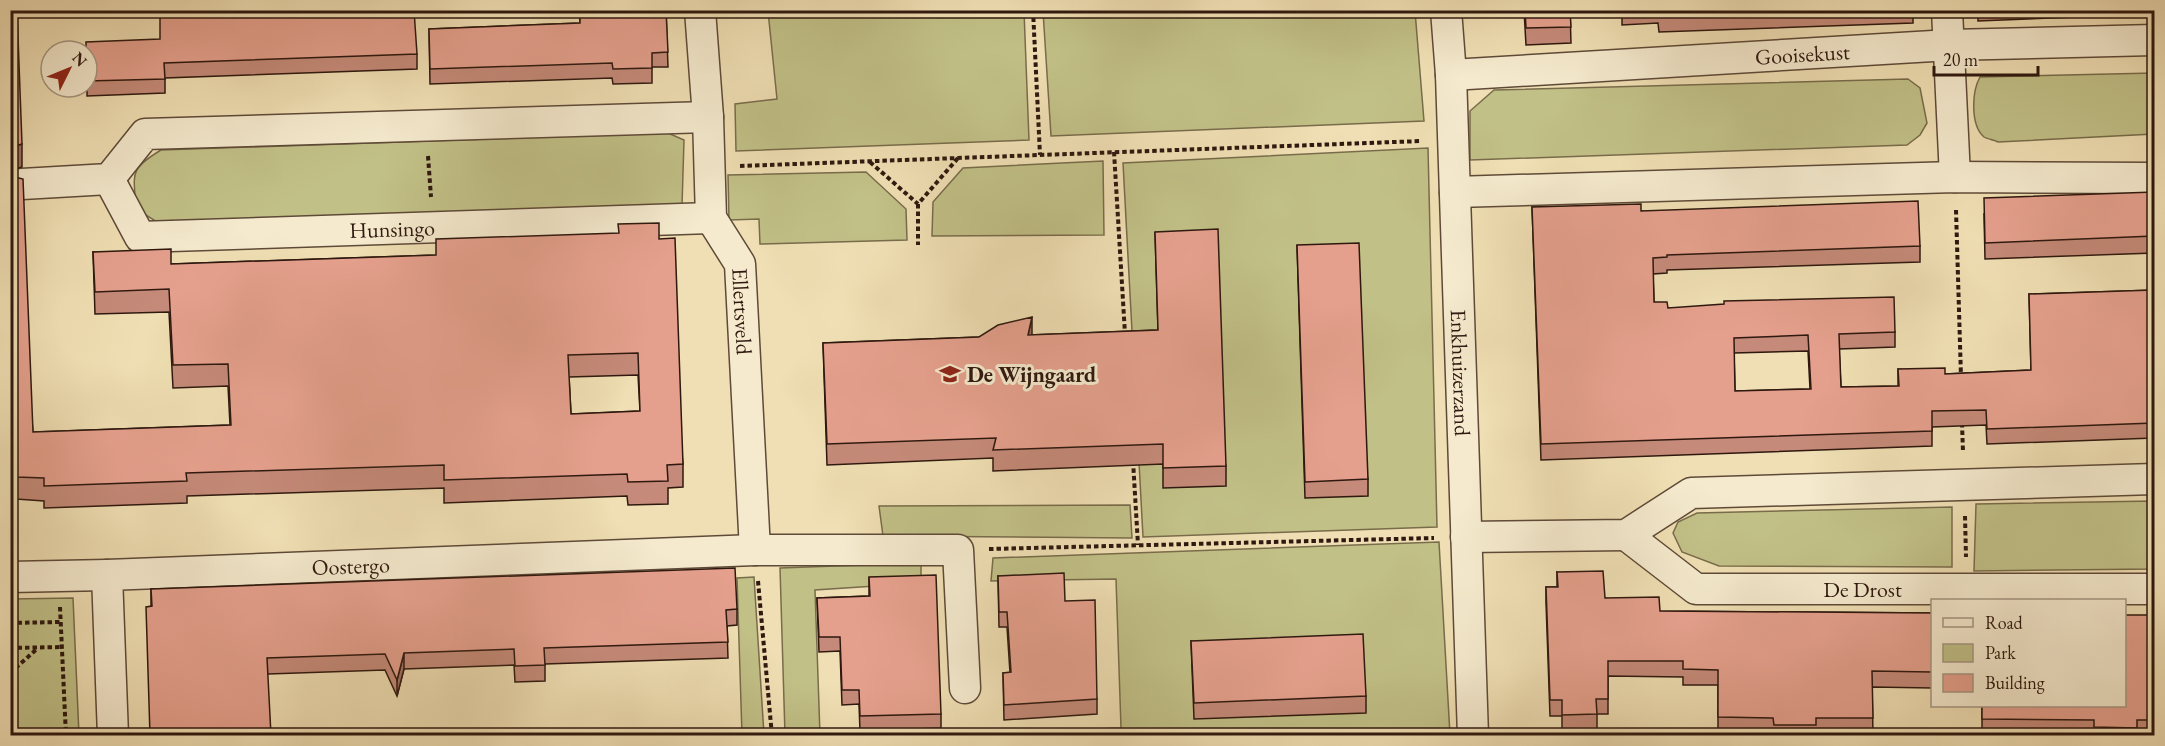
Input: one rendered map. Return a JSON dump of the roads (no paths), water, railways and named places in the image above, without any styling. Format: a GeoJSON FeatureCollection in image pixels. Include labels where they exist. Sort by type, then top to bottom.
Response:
{"type":"FeatureCollection","features":[{"type":"Feature","properties":{"kind":"street","name":"Ellertsveld"},"geometry":{"type":"LineString","coordinates":[[700,10],[708,117],[711,218],[740,264],[755,550]]}},
{"type":"Feature","properties":{"kind":"street","name":"Enkhuizerzand"},"geometry":{"type":"LineString","coordinates":[[1446,10],[1451,75],[1473,735]]}},
{"type":"Feature","properties":{"kind":"street"},"geometry":{"type":"LineString","coordinates":[[1947,10],[1955,177]]}},
{"type":"Feature","properties":{"kind":"street","name":"Gooisekust"},"geometry":{"type":"LineString","coordinates":[[1451,75],[1950,45],[2154,40]]}},
{"type":"Feature","properties":{"kind":"street"},"geometry":{"type":"LineString","coordinates":[[22,184],[109,179],[145,134],[708,117]]}},
{"type":"Feature","properties":{"kind":"street"},"geometry":{"type":"LineString","coordinates":[[1455,192],[1955,177],[2154,178]]}},
{"type":"Feature","properties":{"kind":"street","name":"Hunsingo"},"geometry":{"type":"LineString","coordinates":[[109,179],[140,237],[711,218]]}},
{"type":"Feature","properties":{"kind":"street"},"geometry":{"type":"LineString","coordinates":[[1466,537],[1626,535],[1691,493],[2154,479]]}},
{"type":"Feature","properties":{"kind":"street","name":"De Drost"},"geometry":{"type":"LineString","coordinates":[[1626,535],[1696,589],[2154,589]]}},
{"type":"Feature","properties":{"kind":"street"},"geometry":{"type":"LineString","coordinates":[[755,550],[958,550],[966,688]]}},
{"type":"Feature","properties":{"kind":"street","name":"Oostergo"},"geometry":{"type":"LineString","coordinates":[[10,578],[755,550]]}},
{"type":"Feature","properties":{"kind":"street"},"geometry":{"type":"LineString","coordinates":[[107,574],[113,735]]}},
{"type":"Feature","properties":{"kind":"place","name":"De Wijngaard"},"geometry":{"type":"Point","coordinates":[950,374]}}]}
